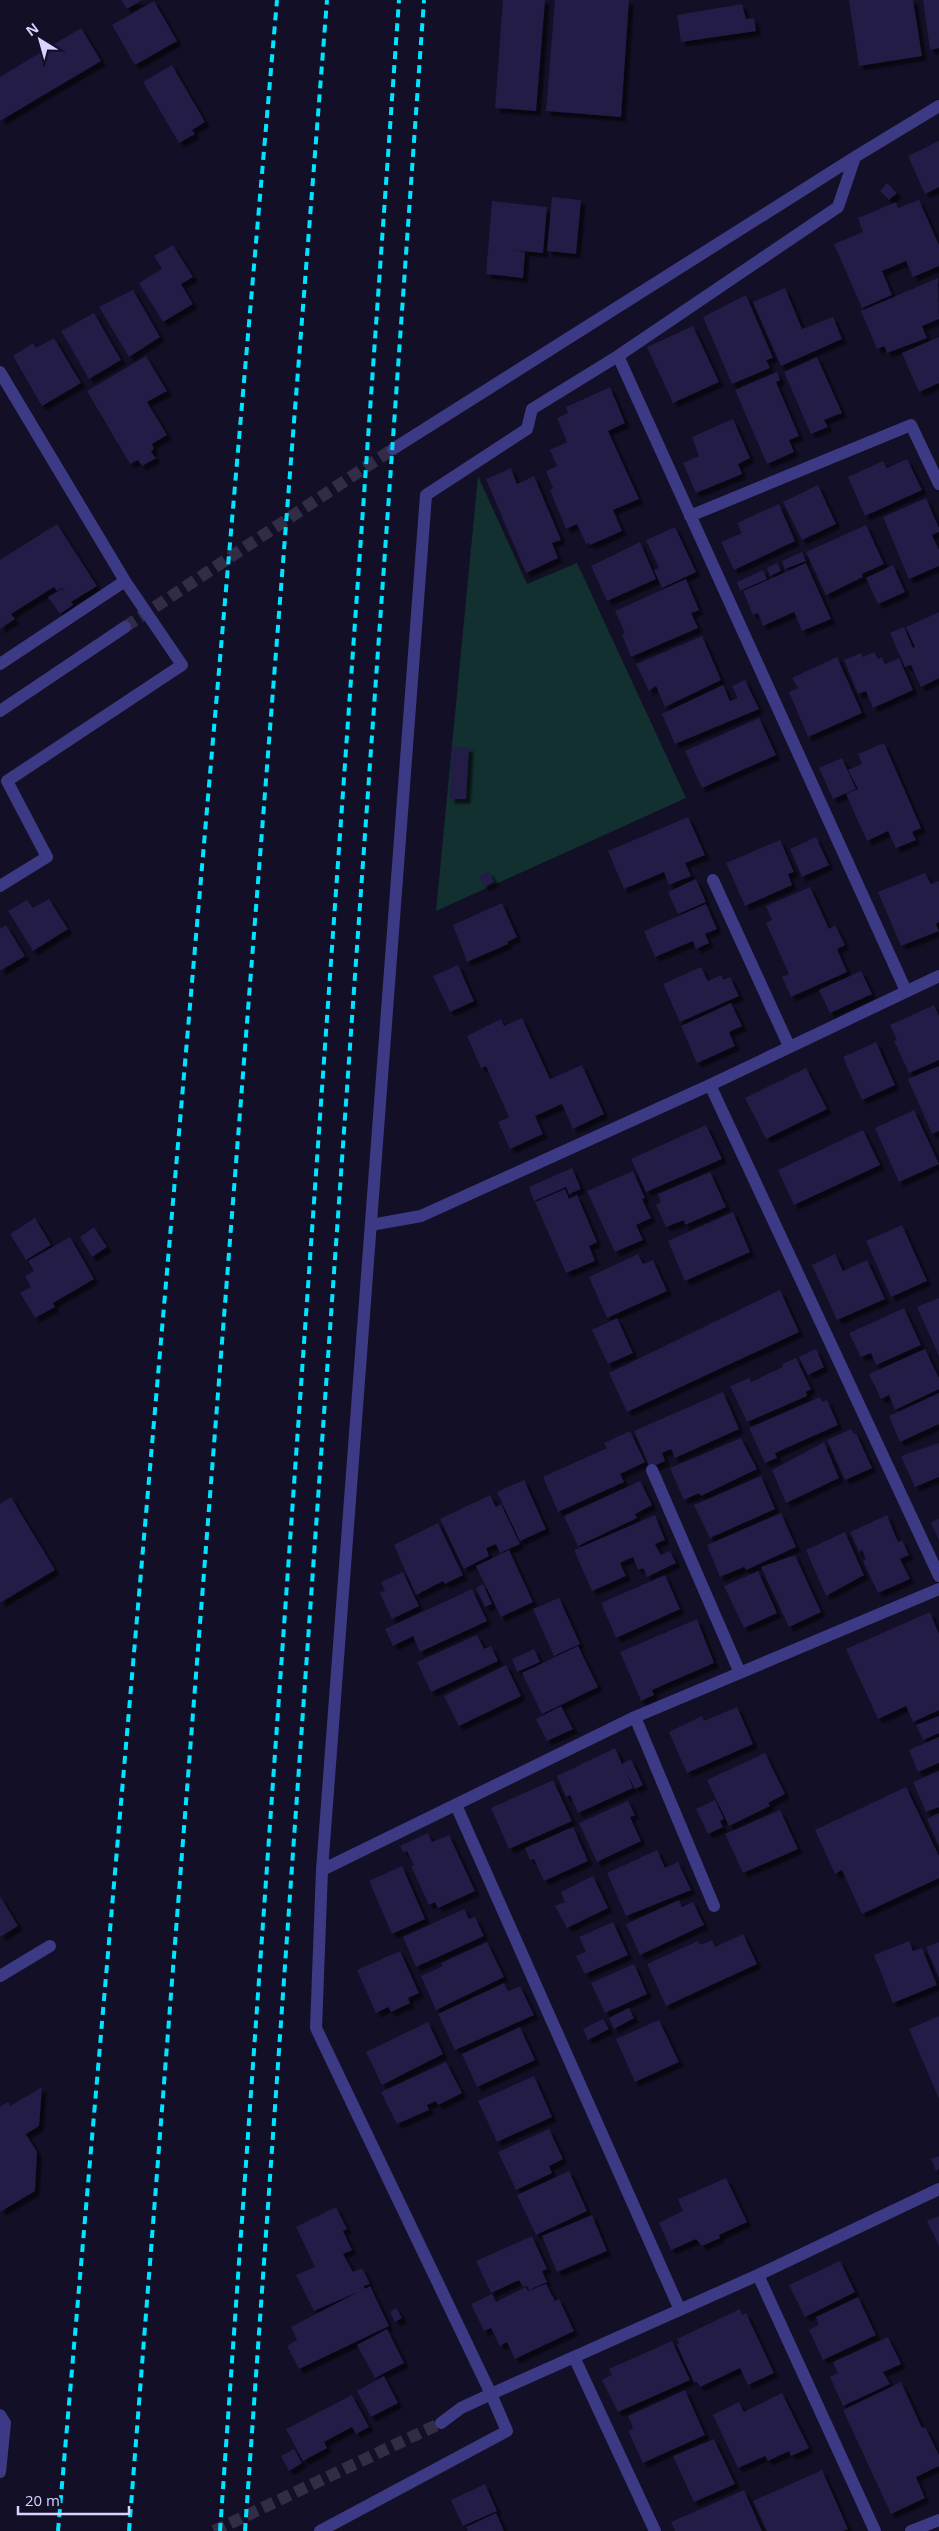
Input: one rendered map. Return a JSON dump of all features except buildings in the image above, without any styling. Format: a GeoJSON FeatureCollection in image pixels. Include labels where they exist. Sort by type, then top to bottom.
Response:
{"type":"FeatureCollection","features":[{"type":"Feature","properties":{"kind":"street"},"geometry":{"type":"LineString","coordinates":[[392,449],[939,106]]}},
{"type":"Feature","properties":{"kind":"street"},"geometry":{"type":"LineString","coordinates":[[320,2531],[507,2431],[316,2028],[322,1870],[426,495],[527,429],[532,409],[618,356],[838,208],[855,157]]}},
{"type":"Feature","properties":{"kind":"street"},"geometry":{"type":"LineString","coordinates":[[618,356],[906,991]]}},
{"type":"Feature","properties":{"kind":"street"},"geometry":{"type":"LineString","coordinates":[[0,372],[125,581],[182,665],[7,781],[47,857],[0,886]]}},
{"type":"Feature","properties":{"kind":"street"},"geometry":{"type":"LineString","coordinates":[[690,516],[911,425],[939,484]]}},
{"type":"Feature","properties":{"kind":"street"},"geometry":{"type":"LineString","coordinates":[[0,664],[125,581]]}},
{"type":"Feature","properties":{"kind":"street"},"geometry":{"type":"LineString","coordinates":[[0,711],[125,627]]}},
{"type":"Feature","properties":{"kind":"street"},"geometry":{"type":"LineString","coordinates":[[713,880],[789,1046]]}},
{"type":"Feature","properties":{"kind":"street"},"geometry":{"type":"LineString","coordinates":[[371,1225],[421,1216],[710,1085],[789,1046],[939,977]]}},
{"type":"Feature","properties":{"kind":"street"},"geometry":{"type":"LineString","coordinates":[[710,1085],[939,1576]]}},
{"type":"Feature","properties":{"kind":"street"},"geometry":{"type":"LineString","coordinates":[[652,1470],[740,1673]]}},
{"type":"Feature","properties":{"kind":"street"},"geometry":{"type":"LineString","coordinates":[[322,1870],[635,1717],[939,1589]]}},
{"type":"Feature","properties":{"kind":"street"},"geometry":{"type":"LineString","coordinates":[[635,1717],[714,1906]]}},
{"type":"Feature","properties":{"kind":"street"},"geometry":{"type":"LineString","coordinates":[[456,1805],[680,2310]]}},
{"type":"Feature","properties":{"kind":"street"},"geometry":{"type":"LineString","coordinates":[[0,1976],[50,1946]]}},
{"type":"Feature","properties":{"kind":"street"},"geometry":{"type":"LineString","coordinates":[[441,2423],[461,2408],[758,2275],[939,2190]]}},
{"type":"Feature","properties":{"kind":"street"},"geometry":{"type":"LineString","coordinates":[[758,2275],[875,2531]]}},
{"type":"Feature","properties":{"kind":"street"},"geometry":{"type":"LineString","coordinates":[[574,2357],[655,2531]]}},
{"type":"Feature","properties":{"kind":"street"},"geometry":{"type":"LineString","coordinates":[[0,2415],[5,2423],[0,2472]]}},
{"type":"Feature","properties":{"kind":"street"},"geometry":{"type":"LineString","coordinates":[[911,2531],[939,2520]]}},
{"type":"Feature","properties":{"kind":"green space"},"geometry":{"type":"Polygon","coordinates":[[[478,476],[527,584],[577,563],[686,798],[436,911],[478,476]]]}},
{"type":"Feature","properties":{"kind":"tunnel"},"geometry":{"type":"LineString","coordinates":[[125,627],[393,449]]}},
{"type":"Feature","properties":{"kind":"tunnel"},"geometry":{"type":"LineString","coordinates":[[214,2531],[441,2423]]}},
{"type":"Feature","properties":{"kind":"railway"},"geometry":{"type":"LineString","coordinates":[[58,2531],[277,0]]}},
{"type":"Feature","properties":{"kind":"railway"},"geometry":{"type":"LineString","coordinates":[[129,2531],[327,0]]}},
{"type":"Feature","properties":{"kind":"railway"},"geometry":{"type":"LineString","coordinates":[[220,2531],[399,0]]}},
{"type":"Feature","properties":{"kind":"railway"},"geometry":{"type":"LineString","coordinates":[[245,2531],[424,0]]}}]}
